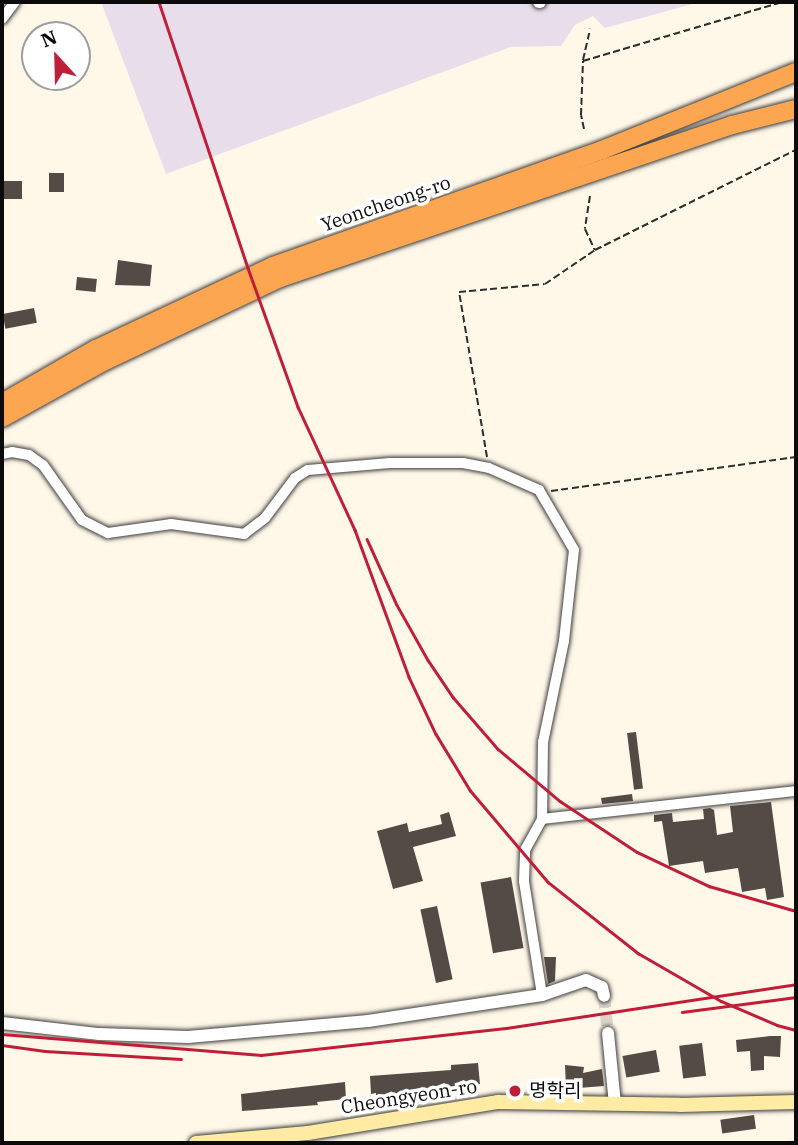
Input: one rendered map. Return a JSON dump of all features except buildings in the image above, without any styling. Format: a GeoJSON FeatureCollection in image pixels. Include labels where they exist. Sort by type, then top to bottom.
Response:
{"type":"FeatureCollection","features":[{"type":"Feature","properties":{"kind":"highway","name":"Yeoncheong-ro"},"geometry":{"type":"LineString","coordinates":[[2,402],[96,349],[273,266],[602,150],[796,72]]}},
{"type":"Feature","properties":{"kind":"highway"},"geometry":{"type":"LineString","coordinates":[[602,150],[796,84]]}},
{"type":"Feature","properties":{"kind":"highway"},"geometry":{"type":"LineString","coordinates":[[732,125],[796,101]]}},
{"type":"Feature","properties":{"kind":"highway","name":"Yeoncheong-ro"},"geometry":{"type":"LineString","coordinates":[[2,418],[103,362],[281,278],[732,125],[796,109]]}},
{"type":"Feature","properties":{"kind":"main road","name":"Cheongyeon-ro"},"geometry":{"type":"LineString","coordinates":[[196,1143],[309,1138],[498,1102],[796,1102]]}},
{"type":"Feature","properties":{"kind":"street"},"geometry":{"type":"LineString","coordinates":[[2,19],[15,2]]}},
{"type":"Feature","properties":{"kind":"street"},"geometry":{"type":"LineString","coordinates":[[2,454],[12,452],[29,455],[43,465],[82,520],[108,533],[171,524],[244,534],[265,518],[295,478],[308,470],[390,463],[463,463],[489,468],[539,490],[573,550],[564,641],[543,742],[542,820],[525,850],[524,881],[542,995]]}},
{"type":"Feature","properties":{"kind":"street"},"geometry":{"type":"LineString","coordinates":[[542,820],[796,790]]}},
{"type":"Feature","properties":{"kind":"street"},"geometry":{"type":"LineString","coordinates":[[2,1023],[99,1034],[188,1037],[368,1021],[542,995],[586,980],[601,987],[604,996]]}},
{"type":"Feature","properties":{"kind":"street"},"geometry":{"type":"LineString","coordinates":[[608,1032],[615,1104]]}},
{"type":"Feature","properties":{"kind":"path"},"geometry":{"type":"LineString","coordinates":[[583,61],[782,2]]}},
{"type":"Feature","properties":{"kind":"path"},"geometry":{"type":"LineString","coordinates":[[584,130],[581,116],[583,61],[590,29]]}},
{"type":"Feature","properties":{"kind":"path"},"geometry":{"type":"LineString","coordinates":[[489,468],[459,292],[545,284],[595,250],[796,150]]}},
{"type":"Feature","properties":{"kind":"path"},"geometry":{"type":"LineString","coordinates":[[590,196],[585,229],[595,250]]}},
{"type":"Feature","properties":{"kind":"path"},"geometry":{"type":"LineString","coordinates":[[539,490],[796,457]]}},
{"type":"Feature","properties":{"kind":"shaded area"},"geometry":{"type":"Polygon","coordinates":[[[101,2],[700,2],[605,28],[593,16],[575,25],[561,46],[511,47],[166,174],[101,2]]]}},
{"type":"Feature","properties":{"kind":"waterway"},"geometry":{"type":"LineString","coordinates":[[782,1143],[796,1141]]}},
{"type":"Feature","properties":{"kind":"tunnel"},"geometry":{"type":"LineString","coordinates":[[604,996],[608,1033]]}},
{"type":"Feature","properties":{"kind":"railway"},"geometry":{"type":"LineString","coordinates":[[159,2],[248,268],[298,407],[355,530],[409,677],[436,734],[470,790],[548,882],[638,953],[721,1001],[777,1025],[796,1030]]}},
{"type":"Feature","properties":{"kind":"railway"},"geometry":{"type":"LineString","coordinates":[[367,539],[397,605],[428,660],[453,697],[498,749],[560,801],[637,852],[709,886],[796,911]]}},
{"type":"Feature","properties":{"kind":"railway"},"geometry":{"type":"LineString","coordinates":[[2,1034],[261,1055],[506,1028],[796,984]]}},
{"type":"Feature","properties":{"kind":"railway"},"geometry":{"type":"LineString","coordinates":[[682,1012],[796,997]]}},
{"type":"Feature","properties":{"kind":"railway"},"geometry":{"type":"LineString","coordinates":[[2,1045],[45,1051],[181,1059]]}},
{"type":"Feature","properties":{"kind":"place","name":"명학리"},"geometry":{"type":"Point","coordinates":[515,1091]}}]}
